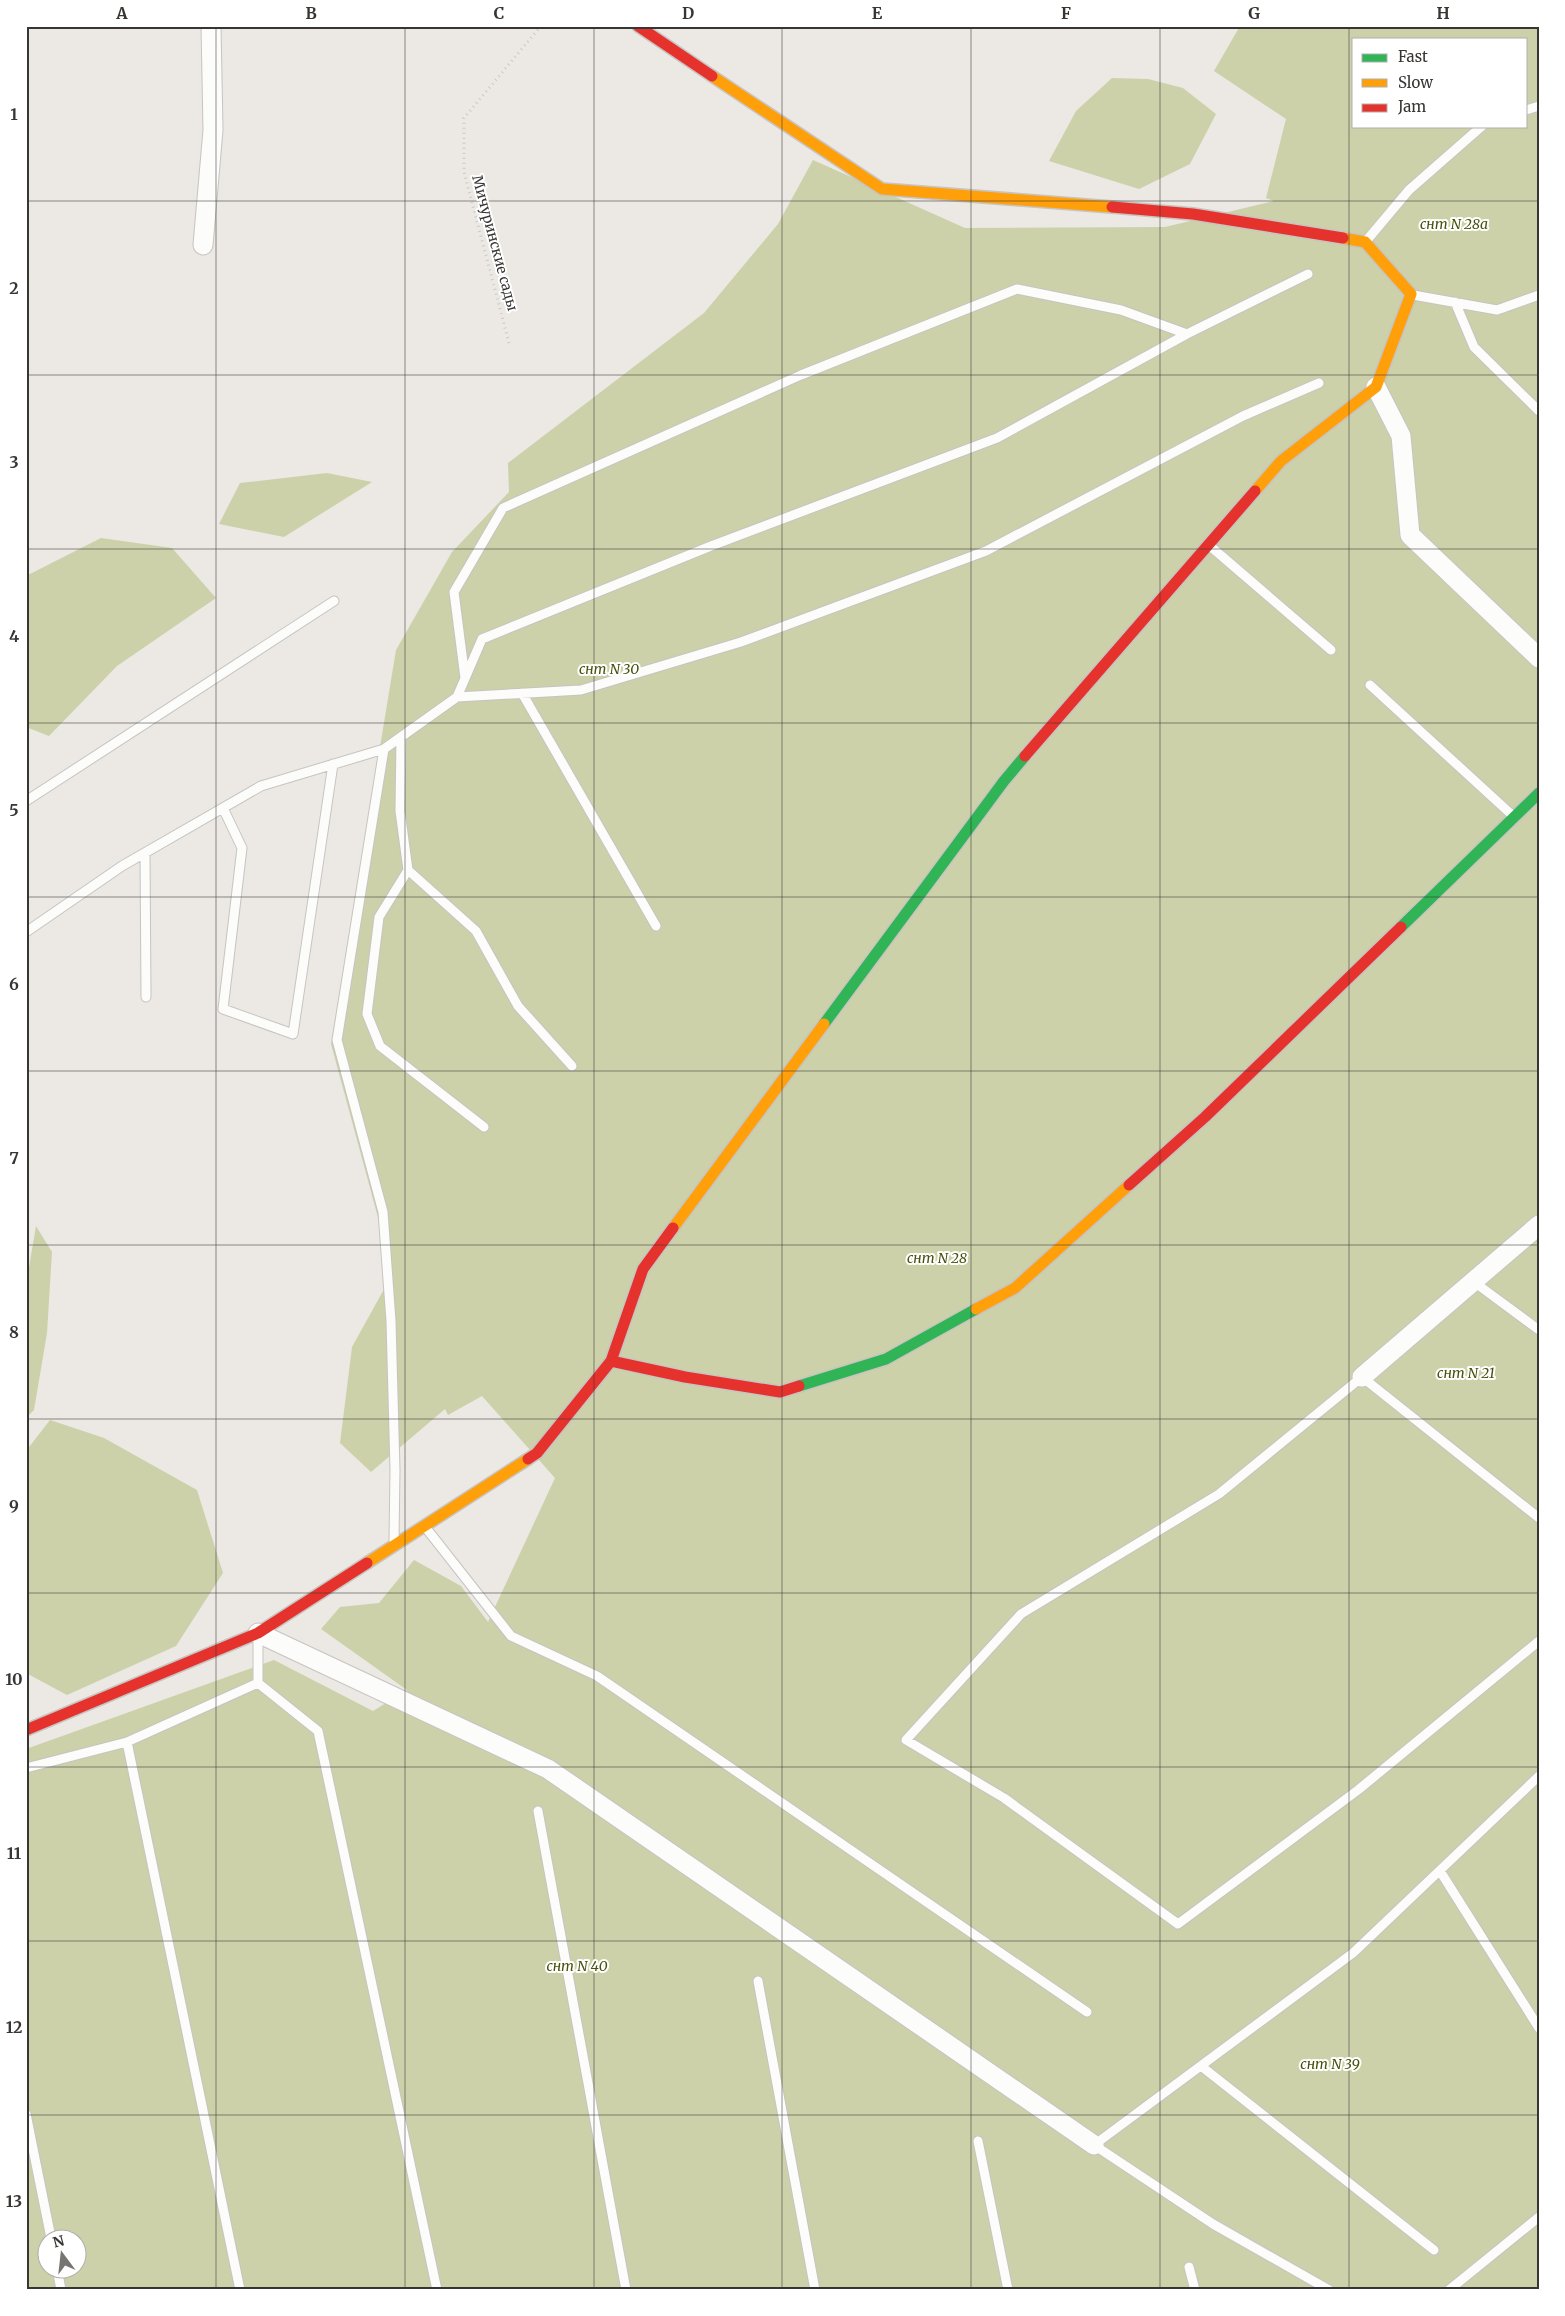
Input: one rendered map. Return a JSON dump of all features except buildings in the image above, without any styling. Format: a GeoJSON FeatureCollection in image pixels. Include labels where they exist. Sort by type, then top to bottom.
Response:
{"type":"FeatureCollection","features":[{"type":"Feature","properties":{"kind":"street"},"geometry":{"type":"LineString","coordinates":[[203,245],[213,130],[210,26]]}},
{"type":"Feature","properties":{"kind":"street"},"geometry":{"type":"LineString","coordinates":[[26,1730],[258,1633],[537,1453],[611,1361],[643,1268],[1004,781],[1282,460],[1376,387],[1411,294],[1365,242],[1194,214],[882,189],[638,26]]}},
{"type":"Feature","properties":{"kind":"street"},"geometry":{"type":"LineString","coordinates":[[1376,387],[1401,436],[1410,535],[1539,658]]}},
{"type":"Feature","properties":{"kind":"street"},"geometry":{"type":"LineString","coordinates":[[611,1361],[685,1378],[780,1392],[886,1359],[1016,1288],[1205,1117],[1539,793]]}},
{"type":"Feature","properties":{"kind":"street"},"geometry":{"type":"LineString","coordinates":[[1362,1377],[1539,1225]]}},
{"type":"Feature","properties":{"kind":"street"},"geometry":{"type":"LineString","coordinates":[[258,1633],[548,1770],[1094,2145]]}},
{"type":"Feature","properties":{"kind":"lane"},"geometry":{"type":"LineString","coordinates":[[1365,242],[1409,190],[1480,128]]}},
{"type":"Feature","properties":{"kind":"lane"},"geometry":{"type":"LineString","coordinates":[[26,932],[144,853],[261,786],[384,749],[457,697],[482,639],[711,546],[997,438],[1187,334],[1308,274]]}},
{"type":"Feature","properties":{"kind":"lane"},"geometry":{"type":"LineString","coordinates":[[465,678],[454,592],[503,508],[801,375],[1017,289],[1121,310],[1187,334]]}},
{"type":"Feature","properties":{"kind":"lane"},"geometry":{"type":"LineString","coordinates":[[1411,294],[1497,310],[1539,295]]}},
{"type":"Feature","properties":{"kind":"lane"},"geometry":{"type":"LineString","coordinates":[[1455,302],[1474,347],[1539,411]]}},
{"type":"Feature","properties":{"kind":"lane"},"geometry":{"type":"LineString","coordinates":[[457,697],[581,690],[741,642],[986,551],[1243,416],[1319,383]]}},
{"type":"Feature","properties":{"kind":"lane"},"geometry":{"type":"LineString","coordinates":[[1209,545],[1331,650]]}},
{"type":"Feature","properties":{"kind":"lane"},"geometry":{"type":"LineString","coordinates":[[26,801],[334,601]]}},
{"type":"Feature","properties":{"kind":"lane"},"geometry":{"type":"LineString","coordinates":[[1370,685],[1514,817]]}},
{"type":"Feature","properties":{"kind":"lane"},"geometry":{"type":"LineString","coordinates":[[522,693],[656,926]]}},
{"type":"Feature","properties":{"kind":"lane"},"geometry":{"type":"LineString","coordinates":[[401,737],[400,811],[408,870],[379,917],[367,1014],[380,1046],[484,1127]]}},
{"type":"Feature","properties":{"kind":"lane"},"geometry":{"type":"LineString","coordinates":[[384,749],[337,1040],[383,1212],[391,1321],[395,1470],[394,1545]]}},
{"type":"Feature","properties":{"kind":"lane"},"geometry":{"type":"LineString","coordinates":[[223,808],[242,848],[223,1009],[293,1034],[332,764]]}},
{"type":"Feature","properties":{"kind":"lane"},"geometry":{"type":"LineString","coordinates":[[144,853],[146,997]]}},
{"type":"Feature","properties":{"kind":"lane"},"geometry":{"type":"LineString","coordinates":[[408,870],[476,931],[518,1006],[572,1066]]}},
{"type":"Feature","properties":{"kind":"lane"},"geometry":{"type":"LineString","coordinates":[[1474,1282],[1539,1330]]}},
{"type":"Feature","properties":{"kind":"lane"},"geometry":{"type":"LineString","coordinates":[[1539,1518],[1362,1377],[1219,1494],[1021,1614],[906,1740],[1004,1798],[1178,1924],[1358,1790],[1539,1641]]}},
{"type":"Feature","properties":{"kind":"lane"},"geometry":{"type":"LineString","coordinates":[[424,1526],[511,1636],[598,1676],[1088,2012]]}},
{"type":"Feature","properties":{"kind":"lane"},"geometry":{"type":"LineString","coordinates":[[258,1633],[258,1683]]}},
{"type":"Feature","properties":{"kind":"lane"},"geometry":{"type":"LineString","coordinates":[[26,1768],[127,1742],[258,1683]]}},
{"type":"Feature","properties":{"kind":"lane"},"geometry":{"type":"LineString","coordinates":[[258,1683],[318,1731],[437,2290]]}},
{"type":"Feature","properties":{"kind":"lane"},"geometry":{"type":"LineString","coordinates":[[127,1742],[240,2290]]}},
{"type":"Feature","properties":{"kind":"lane"},"geometry":{"type":"LineString","coordinates":[[1329,2290],[1213,2224],[1094,2145],[1354,1953],[1539,1776]]}},
{"type":"Feature","properties":{"kind":"lane"},"geometry":{"type":"LineString","coordinates":[[538,1811],[626,2290]]}},
{"type":"Feature","properties":{"kind":"lane"},"geometry":{"type":"LineString","coordinates":[[1440,1871],[1539,2028]]}},
{"type":"Feature","properties":{"kind":"lane"},"geometry":{"type":"LineString","coordinates":[[758,1981],[815,2290]]}},
{"type":"Feature","properties":{"kind":"lane"},"geometry":{"type":"LineString","coordinates":[[1201,2066],[1434,2250]]}},
{"type":"Feature","properties":{"kind":"lane"},"geometry":{"type":"LineString","coordinates":[[26,2114],[49,2228]]}},
{"type":"Feature","properties":{"kind":"lane"},"geometry":{"type":"LineString","coordinates":[[978,2141],[1008,2290]]}},
{"type":"Feature","properties":{"kind":"lane"},"geometry":{"type":"LineString","coordinates":[[1449,2290],[1539,2217]]}},
{"type":"Feature","properties":{"kind":"lane"},"geometry":{"type":"LineString","coordinates":[[1189,2267],[1195,2290]]}},
{"type":"Feature","properties":{"kind":"path","name":"Мичуринские сады"},"geometry":{"type":"LineString","coordinates":[[509,343],[464,172],[464,118],[541,26]]}},
{"type":"Feature","properties":{"kind":"green space"},"geometry":{"type":"Polygon","coordinates":[[[1240,26],[1539,26],[1539,2290],[26,2290],[26,1749],[274,1660],[373,1711],[407,1690],[321,1629],[340,1607],[379,1603],[414,1560],[461,1586],[488,1622],[555,1478],[482,1396],[448,1415],[445,1409],[371,1472],[340,1443],[352,1347],[393,1273],[331,1044],[396,650],[452,552],[509,492],[508,463],[704,313],[778,224],[813,160],[965,228],[1165,227],[1274,201],[1266,198],[1286,119],[1214,71],[1240,26]]]}},
{"type":"Feature","properties":{"kind":"green space"},"geometry":{"type":"Polygon","coordinates":[[[1112,78],[1148,79],[1183,88],[1216,114],[1190,164],[1139,189],[1049,161],[1076,111],[1112,78]]]}},
{"type":"Feature","properties":{"kind":"green space"},"geometry":{"type":"Polygon","coordinates":[[[327,473],[372,482],[284,537],[219,524],[240,483],[327,473]]]}},
{"type":"Feature","properties":{"kind":"green space"},"geometry":{"type":"Polygon","coordinates":[[[101,538],[172,548],[216,598],[117,666],[49,736],[26,727],[26,576],[101,538]]]}},
{"type":"Feature","properties":{"kind":"green space"},"geometry":{"type":"Polygon","coordinates":[[[36,1226],[52,1252],[47,1333],[34,1410],[26,1418],[26,1285],[36,1226]]]}},
{"type":"Feature","properties":{"kind":"green space"},"geometry":{"type":"Polygon","coordinates":[[[50,1420],[104,1438],[197,1490],[223,1573],[176,1646],[67,1695],[26,1673],[26,1451],[50,1420]]]}},
{"type":"Feature","properties":{"kind":"traffic: fast"},"geometry":{"type":"LineString","coordinates":[[824,1024],[1004,781],[1025,756]]}},
{"type":"Feature","properties":{"kind":"traffic: fast"},"geometry":{"type":"LineString","coordinates":[[1401,927],[1539,793]]}},
{"type":"Feature","properties":{"kind":"traffic: fast"},"geometry":{"type":"LineString","coordinates":[[799,1386],[886,1359],[976,1309]]}},
{"type":"Feature","properties":{"kind":"traffic: slow"},"geometry":{"type":"LineString","coordinates":[[712,76],[882,189],[1112,207]]}},
{"type":"Feature","properties":{"kind":"traffic: slow"},"geometry":{"type":"LineString","coordinates":[[1255,491],[1281,461],[1376,387],[1411,294],[1365,242],[1343,238]]}},
{"type":"Feature","properties":{"kind":"traffic: slow"},"geometry":{"type":"LineString","coordinates":[[673,1228],[824,1024]]}},
{"type":"Feature","properties":{"kind":"traffic: slow"},"geometry":{"type":"LineString","coordinates":[[976,1309],[1015,1288],[1129,1185]]}},
{"type":"Feature","properties":{"kind":"traffic: slow"},"geometry":{"type":"LineString","coordinates":[[367,1563],[528,1459]]}},
{"type":"Feature","properties":{"kind":"traffic: jam"},"geometry":{"type":"LineString","coordinates":[[638,26],[712,76]]}},
{"type":"Feature","properties":{"kind":"traffic: jam"},"geometry":{"type":"LineString","coordinates":[[1112,207],[1193,214],[1343,238]]}},
{"type":"Feature","properties":{"kind":"traffic: jam"},"geometry":{"type":"LineString","coordinates":[[1025,756],[1255,491]]}},
{"type":"Feature","properties":{"kind":"traffic: jam"},"geometry":{"type":"LineString","coordinates":[[1129,1185],[1205,1117],[1401,927]]}},
{"type":"Feature","properties":{"kind":"traffic: jam"},"geometry":{"type":"LineString","coordinates":[[528,1459],[537,1453],[611,1361],[643,1269],[673,1228]]}},
{"type":"Feature","properties":{"kind":"traffic: jam"},"geometry":{"type":"LineString","coordinates":[[611,1361],[685,1377],[780,1392],[799,1386]]}},
{"type":"Feature","properties":{"kind":"traffic: jam"},"geometry":{"type":"LineString","coordinates":[[26,1730],[258,1633],[367,1563]]}},
{"type":"Feature","properties":{"kind":"park label","name":"снт N 28а"},"geometry":{"type":"Point","coordinates":[1454,224]}},
{"type":"Feature","properties":{"kind":"park label","name":"снт N 30"},"geometry":{"type":"Point","coordinates":[609,669]}},
{"type":"Feature","properties":{"kind":"park label","name":"снт N 28"},"geometry":{"type":"Point","coordinates":[937,1258]}},
{"type":"Feature","properties":{"kind":"park label","name":"снт N 21"},"geometry":{"type":"Point","coordinates":[1466,1373]}},
{"type":"Feature","properties":{"kind":"park label","name":"снт N 40"},"geometry":{"type":"Point","coordinates":[577,1966]}},
{"type":"Feature","properties":{"kind":"park label","name":"снт N 39"},"geometry":{"type":"Point","coordinates":[1330,2064]}}]}
